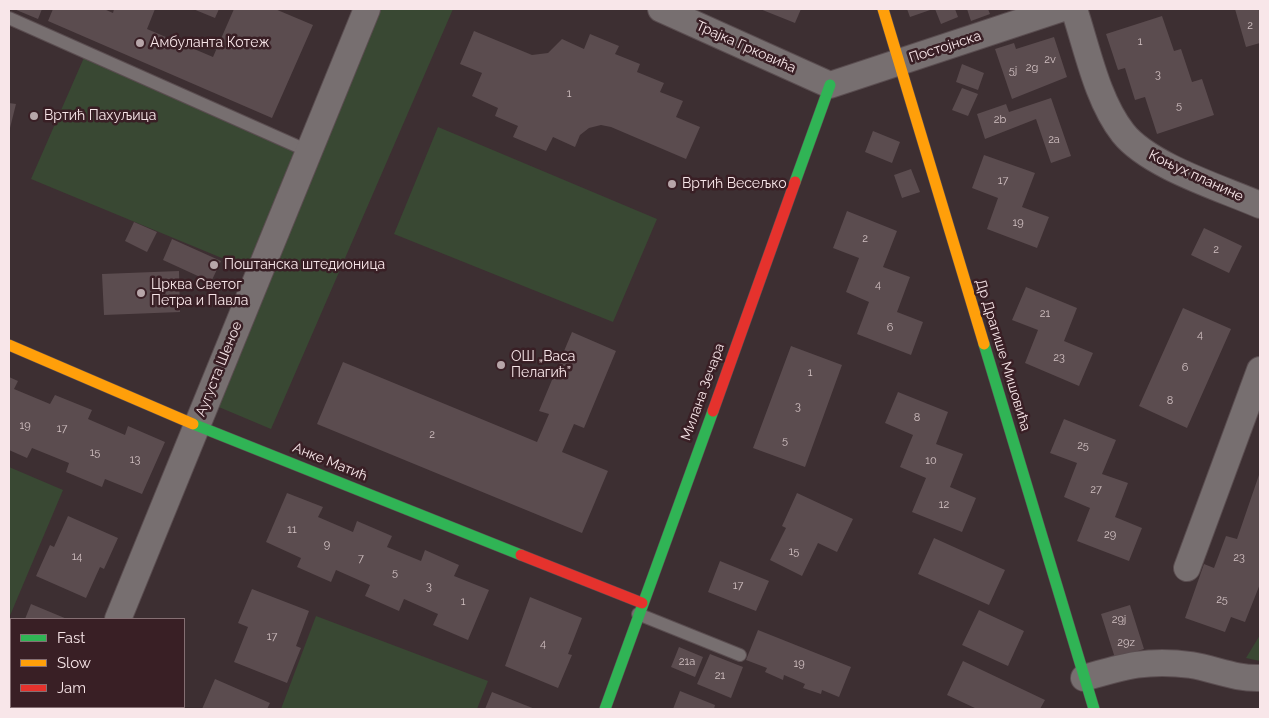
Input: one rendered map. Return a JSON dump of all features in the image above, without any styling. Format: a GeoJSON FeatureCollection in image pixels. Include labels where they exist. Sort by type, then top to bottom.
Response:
{"type":"FeatureCollection","features":[{"type":"Feature","properties":{"kind":"street","name":"Аугуста Шеное"},"geometry":{"type":"LineString","coordinates":[[118,618],[367,9]]}},
{"type":"Feature","properties":{"kind":"street","name":"Трајка Грковића"},"geometry":{"type":"LineString","coordinates":[[662,9],[830,85]]}},
{"type":"Feature","properties":{"kind":"street","name":"Др Драгише Мишовића"},"geometry":{"type":"LineString","coordinates":[[883,9],[1094,709]]}},
{"type":"Feature","properties":{"kind":"street","name":"Постојнска"},"geometry":{"type":"LineString","coordinates":[[830,85],[1060,9]]}},
{"type":"Feature","properties":{"kind":"street","name":"Коњух планине"},"geometry":{"type":"LineString","coordinates":[[1074,9],[1104,99],[1123,133],[1155,160],[1260,205]]}},
{"type":"Feature","properties":{"kind":"street","name":"Милана Зечара"},"geometry":{"type":"LineString","coordinates":[[604,709],[830,85]]}},
{"type":"Feature","properties":{"kind":"street","name":"Анке Матић"},"geometry":{"type":"LineString","coordinates":[[9,345],[196,425],[640,609]]}},
{"type":"Feature","properties":{"kind":"street"},"geometry":{"type":"LineString","coordinates":[[1187,568],[1260,370]]}},
{"type":"Feature","properties":{"kind":"street"},"geometry":{"type":"LineString","coordinates":[[1084,678],[1146,662],[1191,665],[1236,676],[1260,678]]}},
{"type":"Feature","properties":{"kind":"lane"},"geometry":{"type":"LineString","coordinates":[[9,18],[308,151]]}},
{"type":"Feature","properties":{"kind":"lane"},"geometry":{"type":"LineString","coordinates":[[640,609],[740,655]]}},
{"type":"Feature","properties":{"kind":"green space"},"geometry":{"type":"Polygon","coordinates":[[[381,9],[453,9],[271,429],[214,405],[381,9]]]}},
{"type":"Feature","properties":{"kind":"green space"},"geometry":{"type":"Polygon","coordinates":[[[86,53],[308,151],[258,273],[31,179],[86,53]]]}},
{"type":"Feature","properties":{"kind":"green space"},"geometry":{"type":"Polygon","coordinates":[[[438,127],[657,219],[613,322],[394,234],[438,127]]]}},
{"type":"Feature","properties":{"kind":"green space"},"geometry":{"type":"Polygon","coordinates":[[[9,467],[63,490],[9,618],[9,467]]]}},
{"type":"Feature","properties":{"kind":"green space"},"geometry":{"type":"Polygon","coordinates":[[[316,616],[488,681],[477,709],[281,709],[316,616]]]}},
{"type":"Feature","properties":{"kind":"green space"},"geometry":{"type":"Polygon","coordinates":[[[1260,635],[1260,661],[1246,658],[1260,635]]]}},
{"type":"Feature","properties":{"kind":"building"},"geometry":{"type":"Polygon","coordinates":[[[14,9],[42,9],[38,19],[14,9]]]}},
{"type":"Feature","properties":{"kind":"building"},"geometry":{"type":"Polygon","coordinates":[[[53,9],[104,9],[113,13],[114,9],[155,9],[147,29],[213,57],[234,9],[275,9],[313,25],[272,118],[48,21],[53,9]]]}},
{"type":"Feature","properties":{"kind":"building","name":"Амбуланта Котеж"},"geometry":{"type":"Polygon","coordinates":[[[193,9],[219,9],[215,18],[193,9]]]}},
{"type":"Feature","properties":{"kind":"building"},"geometry":{"type":"Polygon","coordinates":[[[760,9],[801,9],[795,23],[760,9]]]}},
{"type":"Feature","properties":{"kind":"building"},"geometry":{"type":"Polygon","coordinates":[[[907,9],[933,9],[910,17],[907,9]]]}},
{"type":"Feature","properties":{"kind":"building"},"geometry":{"type":"Polygon","coordinates":[[[935,9],[955,9],[958,17],[941,24],[935,9]]]}},
{"type":"Feature","properties":{"kind":"building"},"geometry":{"type":"Polygon","coordinates":[[[967,9],[988,9],[990,14],[971,21],[967,9]]]}},
{"type":"Feature","properties":{"kind":"building"},"geometry":{"type":"Polygon","coordinates":[[[1235,9],[1260,9],[1260,43],[1246,47],[1235,9]]]}},
{"type":"Feature","properties":{"kind":"building"},"geometry":{"type":"Polygon","coordinates":[[[1162,16],[1174,51],[1181,49],[1192,82],[1202,79],[1214,115],[1157,134],[1145,97],[1135,100],[1125,68],[1118,70],[1106,34],[1162,16]]]}},
{"type":"Feature","properties":{"kind":"building"},"geometry":{"type":"Polygon","coordinates":[[[474,31],[532,55],[548,53],[562,39],[584,49],[590,34],[619,46],[615,54],[640,64],[637,72],[664,83],[660,92],[683,101],[676,117],[700,127],[686,159],[611,127],[601,125],[589,128],[580,135],[575,147],[553,137],[546,151],[513,137],[518,126],[495,116],[498,108],[472,96],[482,73],[460,64],[474,31]]]}},
{"type":"Feature","properties":{"kind":"building"},"geometry":{"type":"Polygon","coordinates":[[[1054,37],[1067,77],[1012,99],[995,49],[1014,43],[1016,49],[1054,37]]]}},
{"type":"Feature","properties":{"kind":"building"},"geometry":{"type":"Polygon","coordinates":[[[962,64],[984,73],[978,90],[956,82],[962,64]]]}},
{"type":"Feature","properties":{"kind":"building"},"geometry":{"type":"Polygon","coordinates":[[[962,88],[978,94],[968,116],[952,110],[962,88]]]}},
{"type":"Feature","properties":{"kind":"building"},"geometry":{"type":"Polygon","coordinates":[[[1051,98],[1071,156],[1051,163],[1036,119],[985,139],[977,114],[1006,104],[1009,112],[1051,98]]]}},
{"type":"Feature","properties":{"kind":"building"},"geometry":{"type":"Polygon","coordinates":[[[9,103],[16,104],[9,132],[9,103]]]}},
{"type":"Feature","properties":{"kind":"building"},"geometry":{"type":"Polygon","coordinates":[[[873,131],[900,142],[892,163],[865,152],[873,131]]]}},
{"type":"Feature","properties":{"kind":"building"},"geometry":{"type":"Polygon","coordinates":[[[984,155],[1035,173],[1022,207],[1049,217],[1037,248],[987,229],[998,198],[972,188],[984,155]]]}},
{"type":"Feature","properties":{"kind":"building"},"geometry":{"type":"Polygon","coordinates":[[[911,169],[920,192],[902,198],[894,175],[911,169]]]}},
{"type":"Feature","properties":{"kind":"building"},"geometry":{"type":"Polygon","coordinates":[[[847,211],[897,231],[883,267],[910,277],[897,312],[923,322],[911,355],[857,334],[869,302],[846,292],[859,258],[833,248],[847,211]]]}},
{"type":"Feature","properties":{"kind":"building"},"geometry":{"type":"Polygon","coordinates":[[[134,222],[157,232],[147,252],[125,241],[134,222]]]}},
{"type":"Feature","properties":{"kind":"building"},"geometry":{"type":"Polygon","coordinates":[[[1204,228],[1242,246],[1229,273],[1191,255],[1204,228]]]}},
{"type":"Feature","properties":{"kind":"building"},"geometry":{"type":"Polygon","coordinates":[[[172,239],[221,261],[211,282],[163,260],[172,239]]]}},
{"type":"Feature","properties":{"kind":"building","name":"Црква Светог Петра и Павла"},"geometry":{"type":"Polygon","coordinates":[[[179,271],[180,312],[104,315],[102,274],[179,271]]]}},
{"type":"Feature","properties":{"kind":"building"},"geometry":{"type":"Polygon","coordinates":[[[1026,287],[1077,308],[1064,341],[1093,353],[1079,386],[1025,363],[1038,330],[1012,320],[1026,287]]]}},
{"type":"Feature","properties":{"kind":"building"},"geometry":{"type":"Polygon","coordinates":[[[1183,308],[1231,329],[1187,428],[1139,406],[1183,308]]]}},
{"type":"Feature","properties":{"kind":"building"},"geometry":{"type":"Polygon","coordinates":[[[572,332],[616,351],[584,428],[574,424],[562,452],[608,471],[582,533],[317,424],[343,362],[537,442],[549,414],[539,411],[572,332]]]}},
{"type":"Feature","properties":{"kind":"building"},"geometry":{"type":"Polygon","coordinates":[[[791,346],[842,365],[805,467],[753,448],[791,346]]]}},
{"type":"Feature","properties":{"kind":"building"},"geometry":{"type":"Polygon","coordinates":[[[9,377],[18,381],[14,389],[50,404],[55,395],[92,410],[88,419],[125,435],[128,426],[165,442],[142,494],[105,479],[102,487],[66,472],[69,463],[32,448],[27,458],[9,450],[9,377]]]}},
{"type":"Feature","properties":{"kind":"building"},"geometry":{"type":"Polygon","coordinates":[[[898,392],[948,412],[936,444],[963,454],[950,487],[976,498],[962,532],[912,512],[926,478],[900,467],[913,435],[885,423],[898,392]]]}},
{"type":"Feature","properties":{"kind":"building"},"geometry":{"type":"Polygon","coordinates":[[[1064,419],[1116,440],[1102,474],[1128,483],[1115,517],[1142,528],[1129,561],[1077,541],[1090,508],[1064,497],[1077,463],[1050,453],[1064,419]]]}},
{"type":"Feature","properties":{"kind":"building"},"geometry":{"type":"Polygon","coordinates":[[[1260,472],[1260,584],[1245,622],[1231,617],[1225,632],[1185,618],[1204,564],[1214,568],[1226,536],[1237,539],[1260,472]]]}},
{"type":"Feature","properties":{"kind":"building"},"geometry":{"type":"Polygon","coordinates":[[[287,493],[323,507],[318,517],[353,532],[357,521],[392,536],[387,547],[421,561],[425,550],[459,565],[454,576],[489,590],[468,640],[433,625],[438,614],[404,599],[399,611],[365,596],[370,585],[336,570],[331,582],[297,567],[301,558],[266,542],[287,493]]]}},
{"type":"Feature","properties":{"kind":"building"},"geometry":{"type":"Polygon","coordinates":[[[797,493],[853,519],[837,552],[818,543],[802,576],[770,560],[786,528],[782,526],[797,493]]]}},
{"type":"Feature","properties":{"kind":"building"},"geometry":{"type":"Polygon","coordinates":[[[68,516],[118,538],[104,569],[100,567],[86,598],[36,576],[50,545],[54,547],[68,516]]]}},
{"type":"Feature","properties":{"kind":"building"},"geometry":{"type":"Polygon","coordinates":[[[934,538],[1005,570],[989,605],[918,574],[934,538]]]}},
{"type":"Feature","properties":{"kind":"building"},"geometry":{"type":"Polygon","coordinates":[[[720,561],[769,581],[756,611],[708,592],[720,561]]]}},
{"type":"Feature","properties":{"kind":"building"},"geometry":{"type":"Polygon","coordinates":[[[252,589],[309,611],[296,646],[301,648],[287,683],[234,662],[248,627],[238,623],[252,589]]]}},
{"type":"Feature","properties":{"kind":"building"},"geometry":{"type":"Polygon","coordinates":[[[530,597],[582,618],[568,654],[572,655],[558,688],[505,666],[530,597]]]}},
{"type":"Feature","properties":{"kind":"building"},"geometry":{"type":"Polygon","coordinates":[[[31,604],[65,618],[25,618],[31,604]]]}},
{"type":"Feature","properties":{"kind":"building"},"geometry":{"type":"Polygon","coordinates":[[[1130,605],[1144,649],[1115,658],[1101,614],[1130,605]]]}},
{"type":"Feature","properties":{"kind":"building"},"geometry":{"type":"Polygon","coordinates":[[[979,610],[1024,631],[1008,666],[962,645],[979,610]]]}},
{"type":"Feature","properties":{"kind":"building"},"geometry":{"type":"Polygon","coordinates":[[[758,630],[851,667],[839,697],[822,690],[821,694],[803,688],[805,684],[784,675],[783,680],[765,672],[767,668],[746,660],[758,630]]]}},
{"type":"Feature","properties":{"kind":"building"},"geometry":{"type":"Polygon","coordinates":[[[10,646],[10,670],[9,670],[10,646]]]}},
{"type":"Feature","properties":{"kind":"building"},"geometry":{"type":"Polygon","coordinates":[[[679,647],[703,657],[695,677],[671,667],[679,647]]]}},
{"type":"Feature","properties":{"kind":"building"},"geometry":{"type":"Polygon","coordinates":[[[710,654],[743,667],[731,698],[697,684],[710,654]]]}},
{"type":"Feature","properties":{"kind":"building"},"geometry":{"type":"Polygon","coordinates":[[[963,661],[1045,700],[1040,709],[977,709],[947,695],[963,661]]]}},
{"type":"Feature","properties":{"kind":"building"},"geometry":{"type":"Polygon","coordinates":[[[215,679],[270,703],[267,709],[202,709],[215,679]]]}},
{"type":"Feature","properties":{"kind":"building"},"geometry":{"type":"Polygon","coordinates":[[[680,691],[715,705],[714,709],[673,709],[680,691]]]}},
{"type":"Feature","properties":{"kind":"building"},"geometry":{"type":"Polygon","coordinates":[[[492,692],[535,709],[485,709],[492,692]]]}},
{"type":"Feature","properties":{"kind":"building"},"geometry":{"type":"Polygon","coordinates":[[[9,695],[10,708],[42,709],[9,709],[9,695]]]}},
{"type":"Feature","properties":{"kind":"traffic: fast"},"geometry":{"type":"LineString","coordinates":[[795,182],[830,85]]}},
{"type":"Feature","properties":{"kind":"traffic: fast"},"geometry":{"type":"LineString","coordinates":[[984,344],[1094,709]]}},
{"type":"Feature","properties":{"kind":"traffic: fast"},"geometry":{"type":"LineString","coordinates":[[605,709],[713,411]]}},
{"type":"Feature","properties":{"kind":"traffic: fast"},"geometry":{"type":"LineString","coordinates":[[193,424],[521,555]]}},
{"type":"Feature","properties":{"kind":"traffic: slow"},"geometry":{"type":"LineString","coordinates":[[883,9],[984,344]]}},
{"type":"Feature","properties":{"kind":"traffic: slow"},"geometry":{"type":"LineString","coordinates":[[9,345],[193,424]]}},
{"type":"Feature","properties":{"kind":"traffic: jam"},"geometry":{"type":"LineString","coordinates":[[713,411],[795,182]]}},
{"type":"Feature","properties":{"kind":"traffic: jam"},"geometry":{"type":"LineString","coordinates":[[521,555],[642,603]]}},
{"type":"Feature","properties":{"kind":"place","name":"Амбуланта Котеж"},"geometry":{"type":"Point","coordinates":[140,43]}},
{"type":"Feature","properties":{"kind":"place","name":"Вртић Пахуљица"},"geometry":{"type":"Point","coordinates":[34,116]}},
{"type":"Feature","properties":{"kind":"place","name":"Вртић Весељко"},"geometry":{"type":"Point","coordinates":[672,184]}},
{"type":"Feature","properties":{"kind":"place","name":"Поштанска штедионица"},"geometry":{"type":"Point","coordinates":[214,265]}},
{"type":"Feature","properties":{"kind":"place","name":"Црква Светог Петра и Павла"},"geometry":{"type":"Point","coordinates":[141,293]}},
{"type":"Feature","properties":{"kind":"place","name":"ОШ „Васа Пелагић”"},"geometry":{"type":"Point","coordinates":[501,365]}}]}
